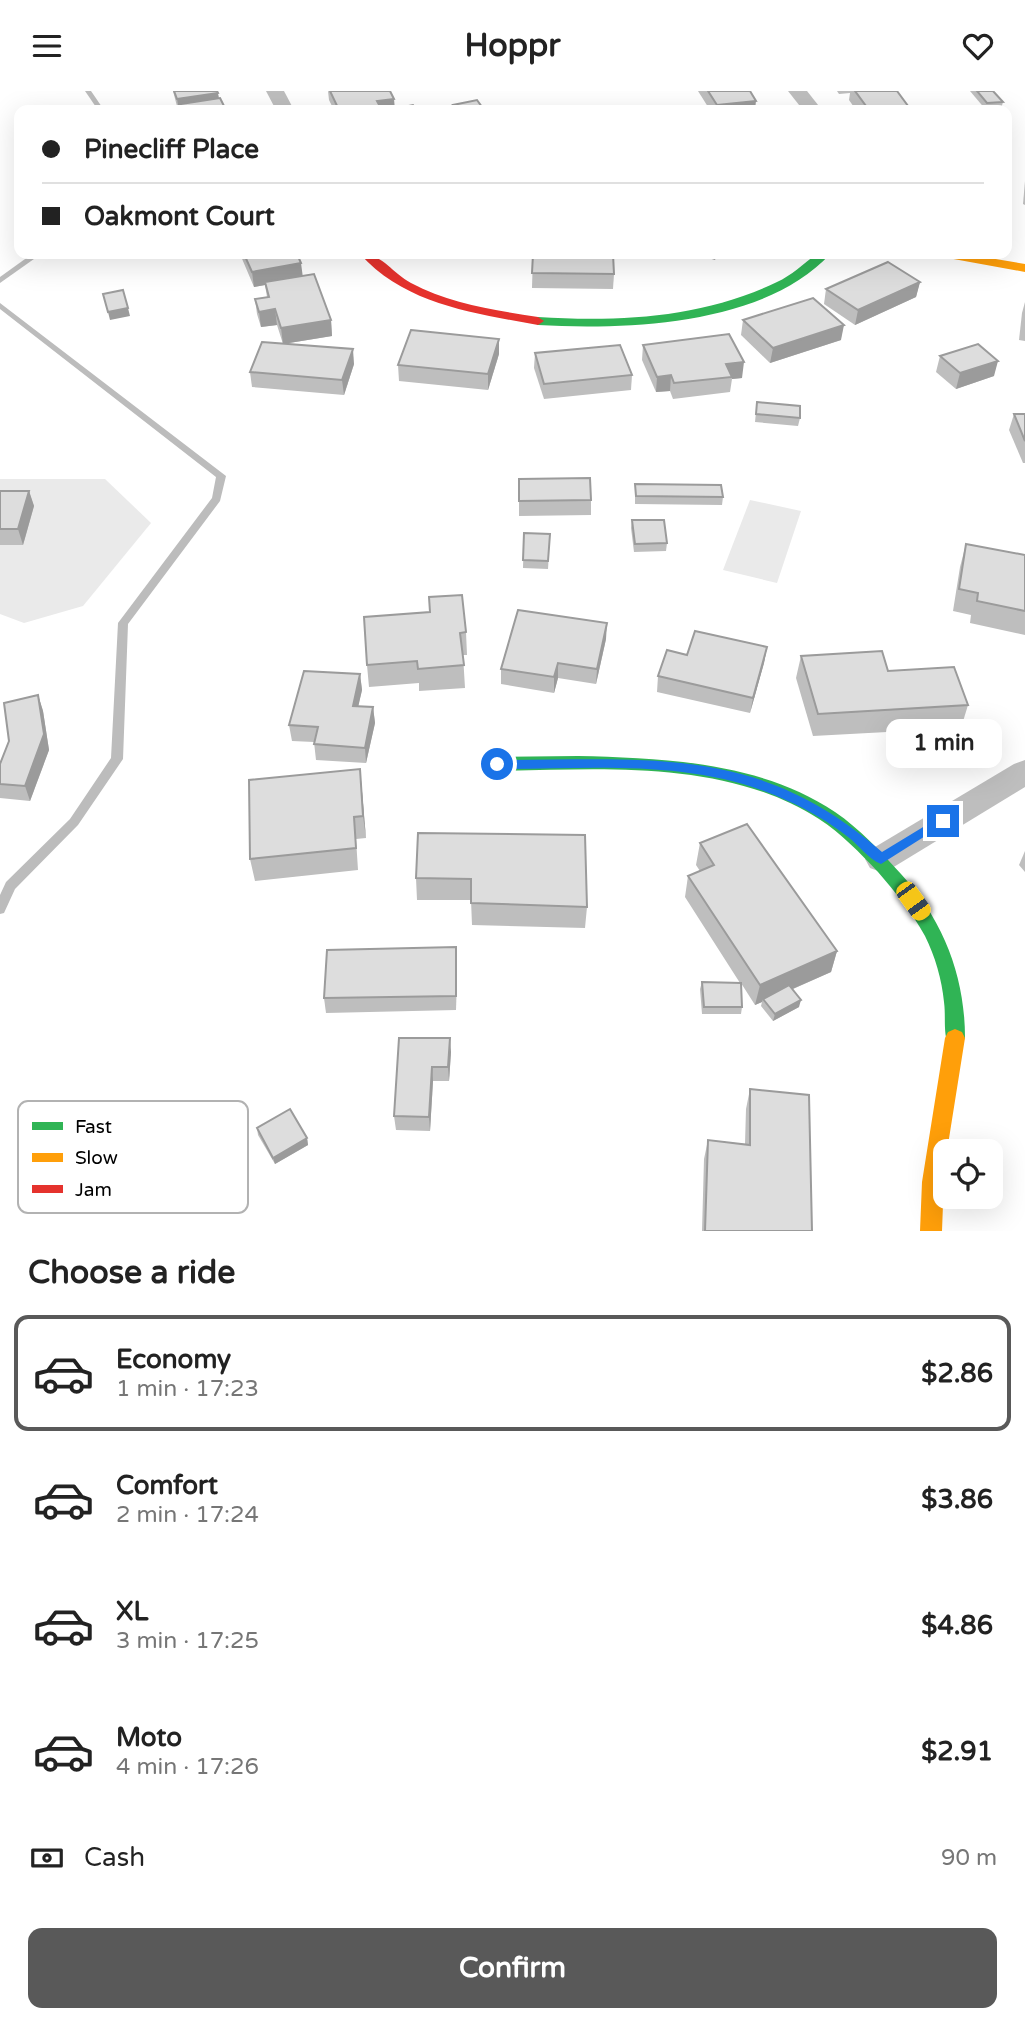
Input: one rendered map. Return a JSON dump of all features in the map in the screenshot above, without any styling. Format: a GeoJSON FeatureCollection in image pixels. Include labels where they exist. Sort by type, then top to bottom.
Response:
{"type":"FeatureCollection","features":[{"type":"Feature","properties":{"kind":"street"},"geometry":{"type":"LineString","coordinates":[[797,91],[809,105]]}},
{"type":"Feature","properties":{"kind":"street"},"geometry":{"type":"LineString","coordinates":[[372,259],[396,279],[443,302],[504,317],[576,325],[647,322],[719,309],[774,289],[819,259]]}},
{"type":"Feature","properties":{"kind":"street"},"geometry":{"type":"LineString","coordinates":[[976,259],[1025,268]]}},
{"type":"Feature","properties":{"kind":"street"},"geometry":{"type":"LineString","coordinates":[[497,764],[661,764],[725,773],[768,786],[808,804],[851,832],[881,859],[928,922],[954,995],[956,1062],[935,1147],[929,1219],[931,1231]]}},
{"type":"Feature","properties":{"kind":"street"},"geometry":{"type":"LineString","coordinates":[[881,859],[1025,772]]}},
{"type":"Feature","properties":{"kind":"shaded area"},"geometry":{"type":"Polygon","coordinates":[[[0,479],[105,479],[151,523],[83,606],[24,623],[0,614],[0,479]]]}},
{"type":"Feature","properties":{"kind":"shaded area"},"geometry":{"type":"Polygon","coordinates":[[[750,500],[801,511],[777,583],[723,570],[750,500]]]}},
{"type":"Feature","properties":{"kind":"building"},"geometry":{"type":"Polygon","coordinates":[[[174,91],[217,91],[218,93],[177,99],[174,91]]]}},
{"type":"Feature","properties":{"kind":"building"},"geometry":{"type":"Polygon","coordinates":[[[330,91],[390,91],[394,99],[377,101],[379,105],[337,105],[330,91]]]}},
{"type":"Feature","properties":{"kind":"building"},"geometry":{"type":"Polygon","coordinates":[[[708,91],[750,91],[756,101],[717,105],[708,91]]]}},
{"type":"Feature","properties":{"kind":"building"},"geometry":{"type":"Polygon","coordinates":[[[855,91],[897,91],[907,105],[865,105],[855,91]]]}},
{"type":"Feature","properties":{"kind":"building"},"geometry":{"type":"Polygon","coordinates":[[[977,91],[993,91],[1003,102],[987,103],[977,91]]]}},
{"type":"Feature","properties":{"kind":"building"},"geometry":{"type":"Polygon","coordinates":[[[220,98],[224,105],[182,105],[220,98]]]}},
{"type":"Feature","properties":{"kind":"building"},"geometry":{"type":"Polygon","coordinates":[[[477,100],[481,105],[453,105],[477,100]]]}},
{"type":"Feature","properties":{"kind":"building"},"geometry":{"type":"Polygon","coordinates":[[[246,259],[299,259],[301,263],[252,272],[246,259]]]}},
{"type":"Feature","properties":{"kind":"building"},"geometry":{"type":"Polygon","coordinates":[[[533,259],[613,259],[614,274],[532,273],[533,259]]]}},
{"type":"Feature","properties":{"kind":"building"},"geometry":{"type":"Polygon","coordinates":[[[888,262],[920,282],[858,310],[826,289],[888,262]]]}},
{"type":"Feature","properties":{"kind":"building"},"geometry":{"type":"Polygon","coordinates":[[[314,274],[331,320],[281,328],[275,309],[259,312],[255,299],[269,297],[265,282],[314,274]]]}},
{"type":"Feature","properties":{"kind":"building"},"geometry":{"type":"Polygon","coordinates":[[[123,290],[128,308],[108,312],[103,294],[123,290]]]}},
{"type":"Feature","properties":{"kind":"building"},"geometry":{"type":"Polygon","coordinates":[[[813,298],[844,325],[773,348],[743,320],[813,298]]]}},
{"type":"Feature","properties":{"kind":"building"},"geometry":{"type":"Polygon","coordinates":[[[411,330],[499,339],[488,374],[398,365],[411,330]]]}},
{"type":"Feature","properties":{"kind":"building"},"geometry":{"type":"Polygon","coordinates":[[[729,334],[744,362],[726,364],[732,377],[674,383],[671,375],[657,377],[643,345],[729,334]]]}},
{"type":"Feature","properties":{"kind":"building"},"geometry":{"type":"Polygon","coordinates":[[[262,342],[353,349],[342,380],[250,372],[262,342]]]}},
{"type":"Feature","properties":{"kind":"building"},"geometry":{"type":"Polygon","coordinates":[[[978,344],[998,361],[960,373],[940,356],[978,344]]]}},
{"type":"Feature","properties":{"kind":"building"},"geometry":{"type":"Polygon","coordinates":[[[620,345],[632,375],[544,384],[535,353],[620,345]]]}},
{"type":"Feature","properties":{"kind":"building"},"geometry":{"type":"Polygon","coordinates":[[[757,402],[800,406],[800,418],[756,414],[757,402]]]}},
{"type":"Feature","properties":{"kind":"building"},"geometry":{"type":"Polygon","coordinates":[[[1014,414],[1025,414],[1025,441],[1014,414]]]}},
{"type":"Feature","properties":{"kind":"building"},"geometry":{"type":"Polygon","coordinates":[[[590,478],[591,500],[519,501],[519,479],[590,478]]]}},
{"type":"Feature","properties":{"kind":"building"},"geometry":{"type":"Polygon","coordinates":[[[635,484],[721,485],[723,497],[636,496],[635,484]]]}},
{"type":"Feature","properties":{"kind":"building"},"geometry":{"type":"Polygon","coordinates":[[[0,491],[29,491],[18,529],[0,529],[0,491]]]}},
{"type":"Feature","properties":{"kind":"building"},"geometry":{"type":"Polygon","coordinates":[[[632,520],[664,520],[667,543],[635,544],[632,520]]]}},
{"type":"Feature","properties":{"kind":"building"},"geometry":{"type":"Polygon","coordinates":[[[524,533],[550,534],[548,561],[523,560],[524,533]]]}},
{"type":"Feature","properties":{"kind":"building"},"geometry":{"type":"Polygon","coordinates":[[[966,544],[1025,555],[1025,611],[977,601],[978,593],[959,589],[966,544]]]}},
{"type":"Feature","properties":{"kind":"building"},"geometry":{"type":"Polygon","coordinates":[[[462,595],[466,632],[460,633],[464,665],[418,669],[417,661],[367,665],[364,617],[430,612],[429,597],[462,595]]]}},
{"type":"Feature","properties":{"kind":"building"},"geometry":{"type":"Polygon","coordinates":[[[518,610],[607,623],[597,669],[558,663],[554,677],[501,669],[518,610]]]}},
{"type":"Feature","properties":{"kind":"building"},"geometry":{"type":"Polygon","coordinates":[[[695,631],[767,647],[753,698],[658,676],[667,650],[687,655],[695,631]]]}},
{"type":"Feature","properties":{"kind":"building"},"geometry":{"type":"Polygon","coordinates":[[[882,651],[888,671],[954,667],[968,705],[818,714],[801,656],[882,651]]]}},
{"type":"Feature","properties":{"kind":"building"},"geometry":{"type":"Polygon","coordinates":[[[304,671],[360,674],[353,706],[373,707],[365,748],[314,744],[318,727],[289,725],[304,671]]]}},
{"type":"Feature","properties":{"kind":"building"},"geometry":{"type":"Polygon","coordinates":[[[38,695],[44,734],[25,786],[0,784],[0,764],[9,741],[4,703],[38,695]]]}},
{"type":"Feature","properties":{"kind":"building"},"geometry":{"type":"Polygon","coordinates":[[[360,769],[363,816],[354,817],[356,848],[250,859],[249,780],[360,769]]]}},
{"type":"Feature","properties":{"kind":"building"},"geometry":{"type":"Polygon","coordinates":[[[747,824],[837,951],[760,985],[688,876],[714,865],[700,843],[747,824]]]}},
{"type":"Feature","properties":{"kind":"building"},"geometry":{"type":"Polygon","coordinates":[[[418,833],[585,835],[587,907],[471,903],[471,879],[416,878],[418,833]]]}},
{"type":"Feature","properties":{"kind":"building"},"geometry":{"type":"Polygon","coordinates":[[[456,947],[456,996],[324,998],[327,950],[456,947]]]}},
{"type":"Feature","properties":{"kind":"building"},"geometry":{"type":"Polygon","coordinates":[[[702,982],[741,983],[742,1007],[704,1007],[702,982]]]}},
{"type":"Feature","properties":{"kind":"building"},"geometry":{"type":"Polygon","coordinates":[[[789,985],[801,1000],[775,1014],[763,999],[789,985]]]}},
{"type":"Feature","properties":{"kind":"building"},"geometry":{"type":"Polygon","coordinates":[[[399,1038],[450,1038],[448,1067],[432,1067],[429,1117],[394,1116],[399,1038]]]}},
{"type":"Feature","properties":{"kind":"building"},"geometry":{"type":"Polygon","coordinates":[[[750,1089],[809,1095],[812,1231],[705,1231],[708,1140],[750,1145],[750,1089]]]}},
{"type":"Feature","properties":{"kind":"building"},"geometry":{"type":"Polygon","coordinates":[[[290,1109],[307,1138],[273,1158],[257,1128],[290,1109]]]}},
{"type":"Feature","properties":{"kind":"waterway"},"geometry":{"type":"LineString","coordinates":[[88,91],[98,105]]}},
{"type":"Feature","properties":{"kind":"waterway"},"geometry":{"type":"LineString","coordinates":[[0,281],[30,259]]}},
{"type":"Feature","properties":{"kind":"waterway"},"geometry":{"type":"LineString","coordinates":[[0,305],[221,476],[217,499],[123,623],[117,759],[74,822],[10,886],[0,909]]}},
{"type":"Feature","properties":{"kind":"traffic: fast"},"geometry":{"type":"LineString","coordinates":[[538,321],[594,324],[664,319],[729,306],[784,284],[817,259]]}},
{"type":"Feature","properties":{"kind":"traffic: fast"},"geometry":{"type":"LineString","coordinates":[[497,764],[619,764],[700,771],[740,779],[778,791],[827,815],[849,832],[898,883],[912,899],[934,935],[949,975],[955,1038]]}},
{"type":"Feature","properties":{"kind":"traffic: slow"},"geometry":{"type":"LineString","coordinates":[[976,259],[1025,268]]}},
{"type":"Feature","properties":{"kind":"traffic: slow"},"geometry":{"type":"LineString","coordinates":[[931,1231],[932,1182],[955,1038]]}},
{"type":"Feature","properties":{"kind":"traffic: jam"},"geometry":{"type":"LineString","coordinates":[[372,259],[405,285],[459,307],[538,321]]}},
{"type":"Feature","properties":{"kind":"route"},"geometry":{"type":"LineString","coordinates":[[497,764],[661,764],[725,773],[768,786],[808,804],[851,832],[881,859],[943,821]]}}]}
